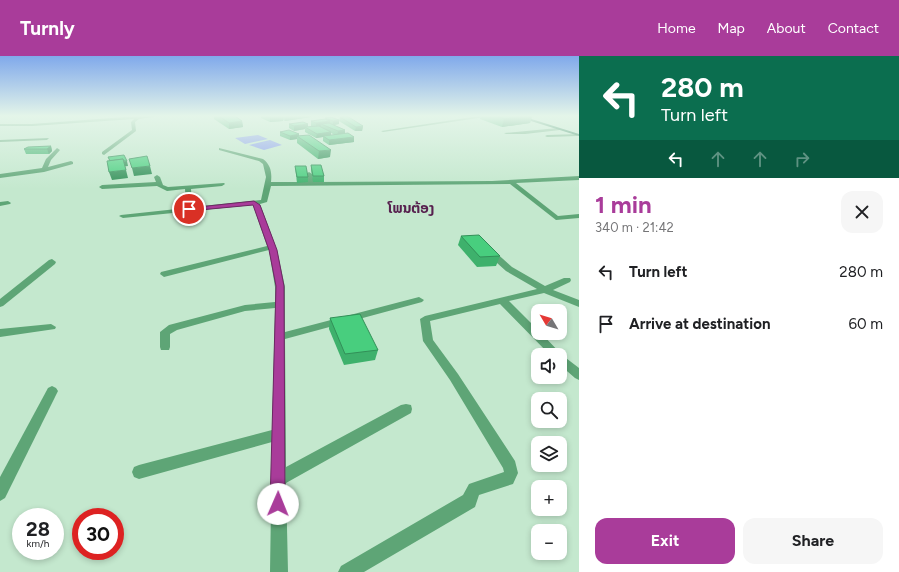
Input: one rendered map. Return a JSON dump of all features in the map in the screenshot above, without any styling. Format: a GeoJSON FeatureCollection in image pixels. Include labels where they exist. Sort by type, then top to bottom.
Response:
{"type":"FeatureCollection","features":[{"type":"Feature","properties":{"kind":"street"},"geometry":{"type":"LineString","coordinates":[[0,141],[22,140]]}},
{"type":"Feature","properties":{"kind":"street"},"geometry":{"type":"LineString","coordinates":[[104,153],[121,140]]}},
{"type":"Feature","properties":{"kind":"street"},"geometry":{"type":"LineString","coordinates":[[123,216],[264,202],[268,184],[268,169],[263,161],[221,149]]}},
{"type":"Feature","properties":{"kind":"street"},"geometry":{"type":"LineString","coordinates":[[44,170],[48,160],[57,150]]}},
{"type":"Feature","properties":{"kind":"street"},"geometry":{"type":"LineString","coordinates":[[0,176],[44,170],[72,162]]}},
{"type":"Feature","properties":{"kind":"street"},"geometry":{"type":"LineString","coordinates":[[309,174],[311,184]]}},
{"type":"Feature","properties":{"kind":"street"},"geometry":{"type":"LineString","coordinates":[[157,177],[159,184],[167,189],[222,184]]}},
{"type":"Feature","properties":{"kind":"street"},"geometry":{"type":"LineString","coordinates":[[484,178],[492,183]]}},
{"type":"Feature","properties":{"kind":"street"},"geometry":{"type":"LineString","coordinates":[[268,184],[512,183],[579,178]]}},
{"type":"Feature","properties":{"kind":"street"},"geometry":{"type":"LineString","coordinates":[[512,183],[556,218],[579,216]]}},
{"type":"Feature","properties":{"kind":"street"},"geometry":{"type":"LineString","coordinates":[[102,187],[159,184]]}},
{"type":"Feature","properties":{"kind":"street"},"geometry":{"type":"LineString","coordinates":[[188,187],[189,209]]}},
{"type":"Feature","properties":{"kind":"street"},"geometry":{"type":"LineString","coordinates":[[0,204],[8,203]]}},
{"type":"Feature","properties":{"kind":"street"},"geometry":{"type":"LineString","coordinates":[[256,204],[272,247],[280,286],[278,479],[278,542],[280,572]]}},
{"type":"Feature","properties":{"kind":"street"},"geometry":{"type":"LineString","coordinates":[[164,274],[223,258],[272,247]]}},
{"type":"Feature","properties":{"kind":"street"},"geometry":{"type":"LineString","coordinates":[[485,247],[498,262],[544,290],[579,304]]}},
{"type":"Feature","properties":{"kind":"street"},"geometry":{"type":"LineString","coordinates":[[0,304],[52,262]]}},
{"type":"Feature","properties":{"kind":"street"},"geometry":{"type":"LineString","coordinates":[[347,572],[468,501],[474,489],[508,479],[511,470],[454,377],[428,341],[425,319],[544,290],[567,280]]}},
{"type":"Feature","properties":{"kind":"street"},"geometry":{"type":"LineString","coordinates":[[280,337],[419,300]]}},
{"type":"Feature","properties":{"kind":"street"},"geometry":{"type":"LineString","coordinates":[[503,301],[550,348]]}},
{"type":"Feature","properties":{"kind":"street"},"geometry":{"type":"LineString","coordinates":[[165,347],[165,332],[168,329],[245,308],[280,304]]}},
{"type":"Feature","properties":{"kind":"street"},"geometry":{"type":"LineString","coordinates":[[0,333],[50,327]]}},
{"type":"Feature","properties":{"kind":"street"},"geometry":{"type":"LineString","coordinates":[[567,364],[579,375]]}},
{"type":"Feature","properties":{"kind":"street"},"geometry":{"type":"LineString","coordinates":[[0,493],[52,391]]}},
{"type":"Feature","properties":{"kind":"street"},"geometry":{"type":"LineString","coordinates":[[278,479],[406,409]]}},
{"type":"Feature","properties":{"kind":"street"},"geometry":{"type":"LineString","coordinates":[[139,472],[279,434]]}},
{"type":"Feature","properties":{"kind":"water"},"geometry":{"type":"Polygon","coordinates":[[[238,140],[263,140],[245,144],[238,140]]]}},
{"type":"Feature","properties":{"kind":"water"},"geometry":{"type":"Polygon","coordinates":[[[270,140],[282,145],[264,150],[249,145],[270,140]]]}},
{"type":"Feature","properties":{"kind":"building"},"geometry":{"type":"Polygon","coordinates":[[[303,140],[316,140],[331,150],[319,151],[303,140]]]}},
{"type":"Feature","properties":{"kind":"building"},"geometry":{"type":"Polygon","coordinates":[[[51,146],[47,149],[24,149],[28,147],[51,146]]]}},
{"type":"Feature","properties":{"kind":"building"},"geometry":{"type":"Polygon","coordinates":[[[124,155],[127,161],[124,161],[123,159],[110,161],[108,157],[124,155]]]}},
{"type":"Feature","properties":{"kind":"building"},"geometry":{"type":"Polygon","coordinates":[[[147,156],[150,166],[132,168],[129,159],[147,156]]]}},
{"type":"Feature","properties":{"kind":"building"},"geometry":{"type":"Polygon","coordinates":[[[123,159],[126,170],[109,172],[107,161],[123,159]]]}},
{"type":"Feature","properties":{"kind":"building"},"geometry":{"type":"Polygon","coordinates":[[[311,165],[321,165],[324,176],[313,176],[311,165]]]}},
{"type":"Feature","properties":{"kind":"building"},"geometry":{"type":"Polygon","coordinates":[[[295,166],[306,166],[308,177],[297,177],[295,166]]]}},
{"type":"Feature","properties":{"kind":"building"},"geometry":{"type":"Polygon","coordinates":[[[479,235],[500,256],[480,257],[461,236],[479,235]]]}},
{"type":"Feature","properties":{"kind":"building"},"geometry":{"type":"Polygon","coordinates":[[[360,314],[378,350],[345,354],[330,318],[360,314]]]}},
{"type":"Feature","properties":{"kind":"district","name":"ໂພນຕ້ອງ"},"geometry":{"type":"Point","coordinates":[411,208]}},
{"type":"Feature","properties":{"kind":"route"},"geometry":{"type":"LineString","coordinates":[[189,209],[254,203],[257,205],[273,250],[280,286],[278,504]]}}]}
